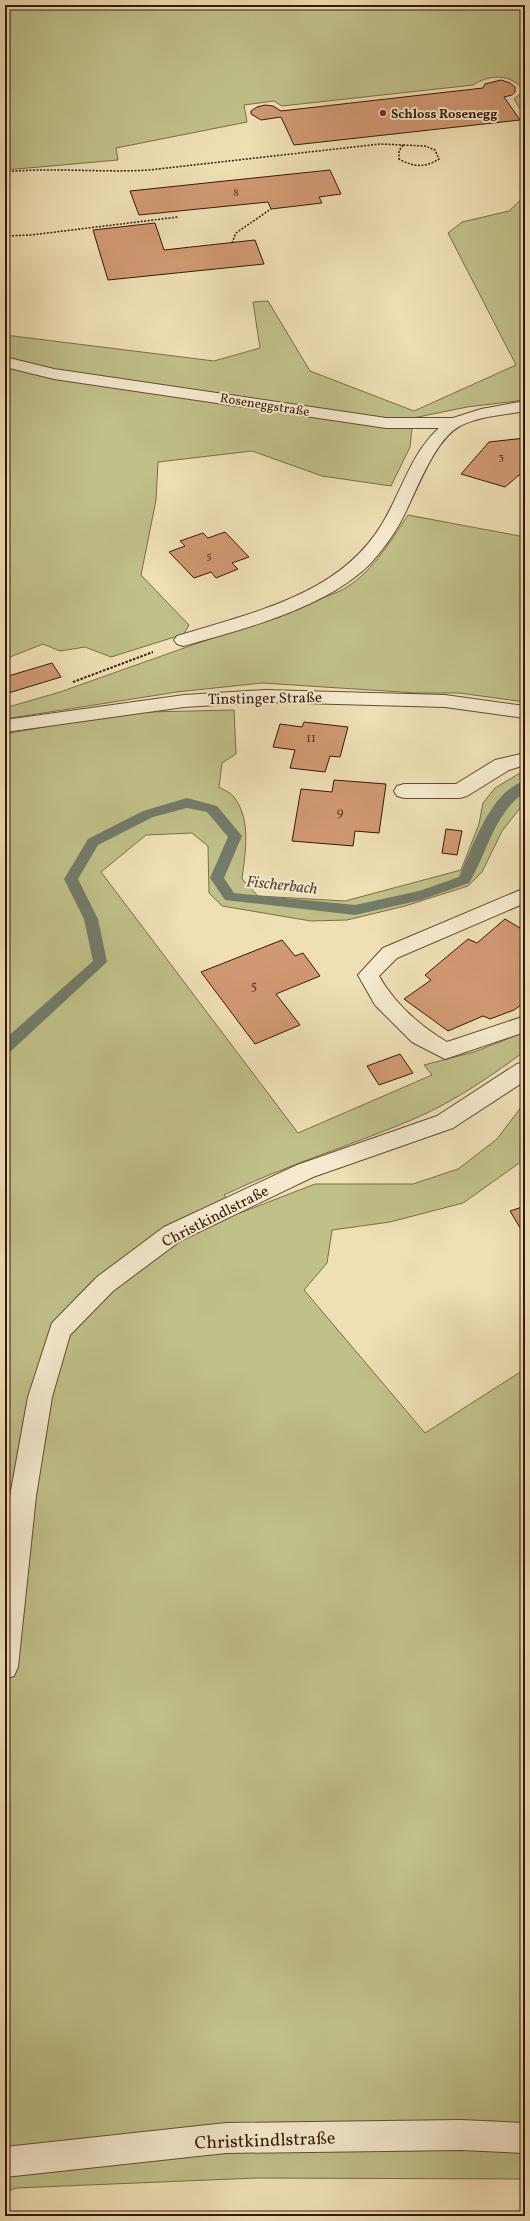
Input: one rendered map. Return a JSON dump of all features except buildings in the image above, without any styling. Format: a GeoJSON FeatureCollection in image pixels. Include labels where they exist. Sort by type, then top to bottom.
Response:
{"type":"FeatureCollection","features":[{"type":"Feature","properties":{"kind":"street","name":"Roseneggstraße"},"geometry":{"type":"LineString","coordinates":[[5,362],[54,374],[386,423],[454,423],[487,413],[525,406]]}},
{"type":"Feature","properties":{"kind":"street"},"geometry":{"type":"LineString","coordinates":[[184,640],[292,605],[322,591],[348,574],[366,558],[382,537],[414,478],[438,439],[454,423]]}},
{"type":"Feature","properties":{"kind":"street","name":"Tinstinger Straße"},"geometry":{"type":"LineString","coordinates":[[5,726],[184,701],[265,696],[445,701],[525,712]]}},
{"type":"Feature","properties":{"kind":"street"},"geometry":{"type":"LineString","coordinates":[[404,791],[460,791],[502,765],[525,759]]}},
{"type":"Feature","properties":{"kind":"street"},"geometry":{"type":"LineString","coordinates":[[525,895],[390,953],[368,975],[382,1000],[420,1036],[445,1051],[525,1024]]}},
{"type":"Feature","properties":{"kind":"street","name":"Christkindlstraße"},"geometry":{"type":"LineString","coordinates":[[5,1667],[23,1496],[40,1397],[60,1330],[105,1284],[172,1234],[305,1171],[445,1122],[525,1070]]}},
{"type":"Feature","properties":{"kind":"street","name":"Christkindlstraße"},"geometry":{"type":"LineString","coordinates":[[5,2162],[226,2138],[462,2135],[525,2138]]}},
{"type":"Feature","properties":{"kind":"path"},"geometry":{"type":"LineString","coordinates":[[5,172],[33,169],[68,169],[113,172],[149,170],[380,144],[403,145],[425,146],[435,150],[439,159],[430,165],[411,167],[399,159],[399,151],[403,145]]}},
{"type":"Feature","properties":{"kind":"path"},"geometry":{"type":"LineString","coordinates":[[232,243],[236,233],[271,209]]}},
{"type":"Feature","properties":{"kind":"path"},"geometry":{"type":"LineString","coordinates":[[5,236],[31,235],[178,217]]}},
{"type":"Feature","properties":{"kind":"path"},"geometry":{"type":"LineString","coordinates":[[70,683],[184,640]]}},
{"type":"Feature","properties":{"kind":"green space"},"geometry":{"type":"Polygon","coordinates":[[[5,5],[525,5],[525,117],[514,99],[524,91],[519,85],[507,78],[493,77],[473,85],[282,106],[274,101],[244,105],[247,122],[116,148],[118,160],[5,170],[5,5]]]}},
{"type":"Feature","properties":{"kind":"green space"},"geometry":{"type":"Polygon","coordinates":[[[525,196],[525,400],[467,407],[413,418],[410,447],[391,486],[322,476],[252,451],[158,462],[156,500],[141,575],[189,625],[184,634],[111,657],[85,647],[60,651],[43,644],[5,659],[5,335],[214,361],[260,348],[253,302],[268,301],[310,371],[414,411],[516,365],[448,233],[462,222],[509,211],[525,196]]]}},
{"type":"Feature","properties":{"kind":"green space"},"geometry":{"type":"Polygon","coordinates":[[[408,515],[525,537],[525,702],[459,693],[417,693],[262,683],[177,692],[5,719],[5,708],[60,692],[311,603],[340,591],[361,576],[370,567],[408,515]]]}},
{"type":"Feature","properties":{"kind":"green space"},"geometry":{"type":"Polygon","coordinates":[[[234,710],[236,754],[222,763],[219,787],[234,797],[240,806],[246,837],[242,879],[258,896],[345,901],[461,870],[479,824],[483,803],[495,788],[525,770],[525,802],[502,831],[482,872],[468,886],[405,906],[347,920],[311,921],[222,906],[209,893],[208,846],[192,833],[146,835],[101,872],[298,1133],[432,1075],[424,1065],[474,1052],[525,1032],[525,1051],[486,1079],[445,1104],[392,1128],[271,1174],[224,1195],[240,1213],[315,1184],[413,1184],[458,1169],[497,1139],[525,1102],[525,1159],[463,1203],[390,1222],[332,1230],[327,1263],[304,1290],[425,1433],[525,1369],[525,2179],[256,2178],[16,2188],[5,2192],[5,734],[61,724],[147,712],[234,710]]]}},
{"type":"Feature","properties":{"kind":"waterway","name":"Fischerbach"},"geometry":{"type":"LineString","coordinates":[[5,1048],[100,962],[91,919],[71,879],[93,842],[148,814],[187,803],[212,809],[235,836],[217,878],[230,897],[355,910],[421,895],[464,880],[481,840],[495,815],[513,793],[525,785]]}},
{"type":"Feature","properties":{"kind":"place","name":"Schloss Rosenegg"},"geometry":{"type":"Point","coordinates":[383,113]}}]}
